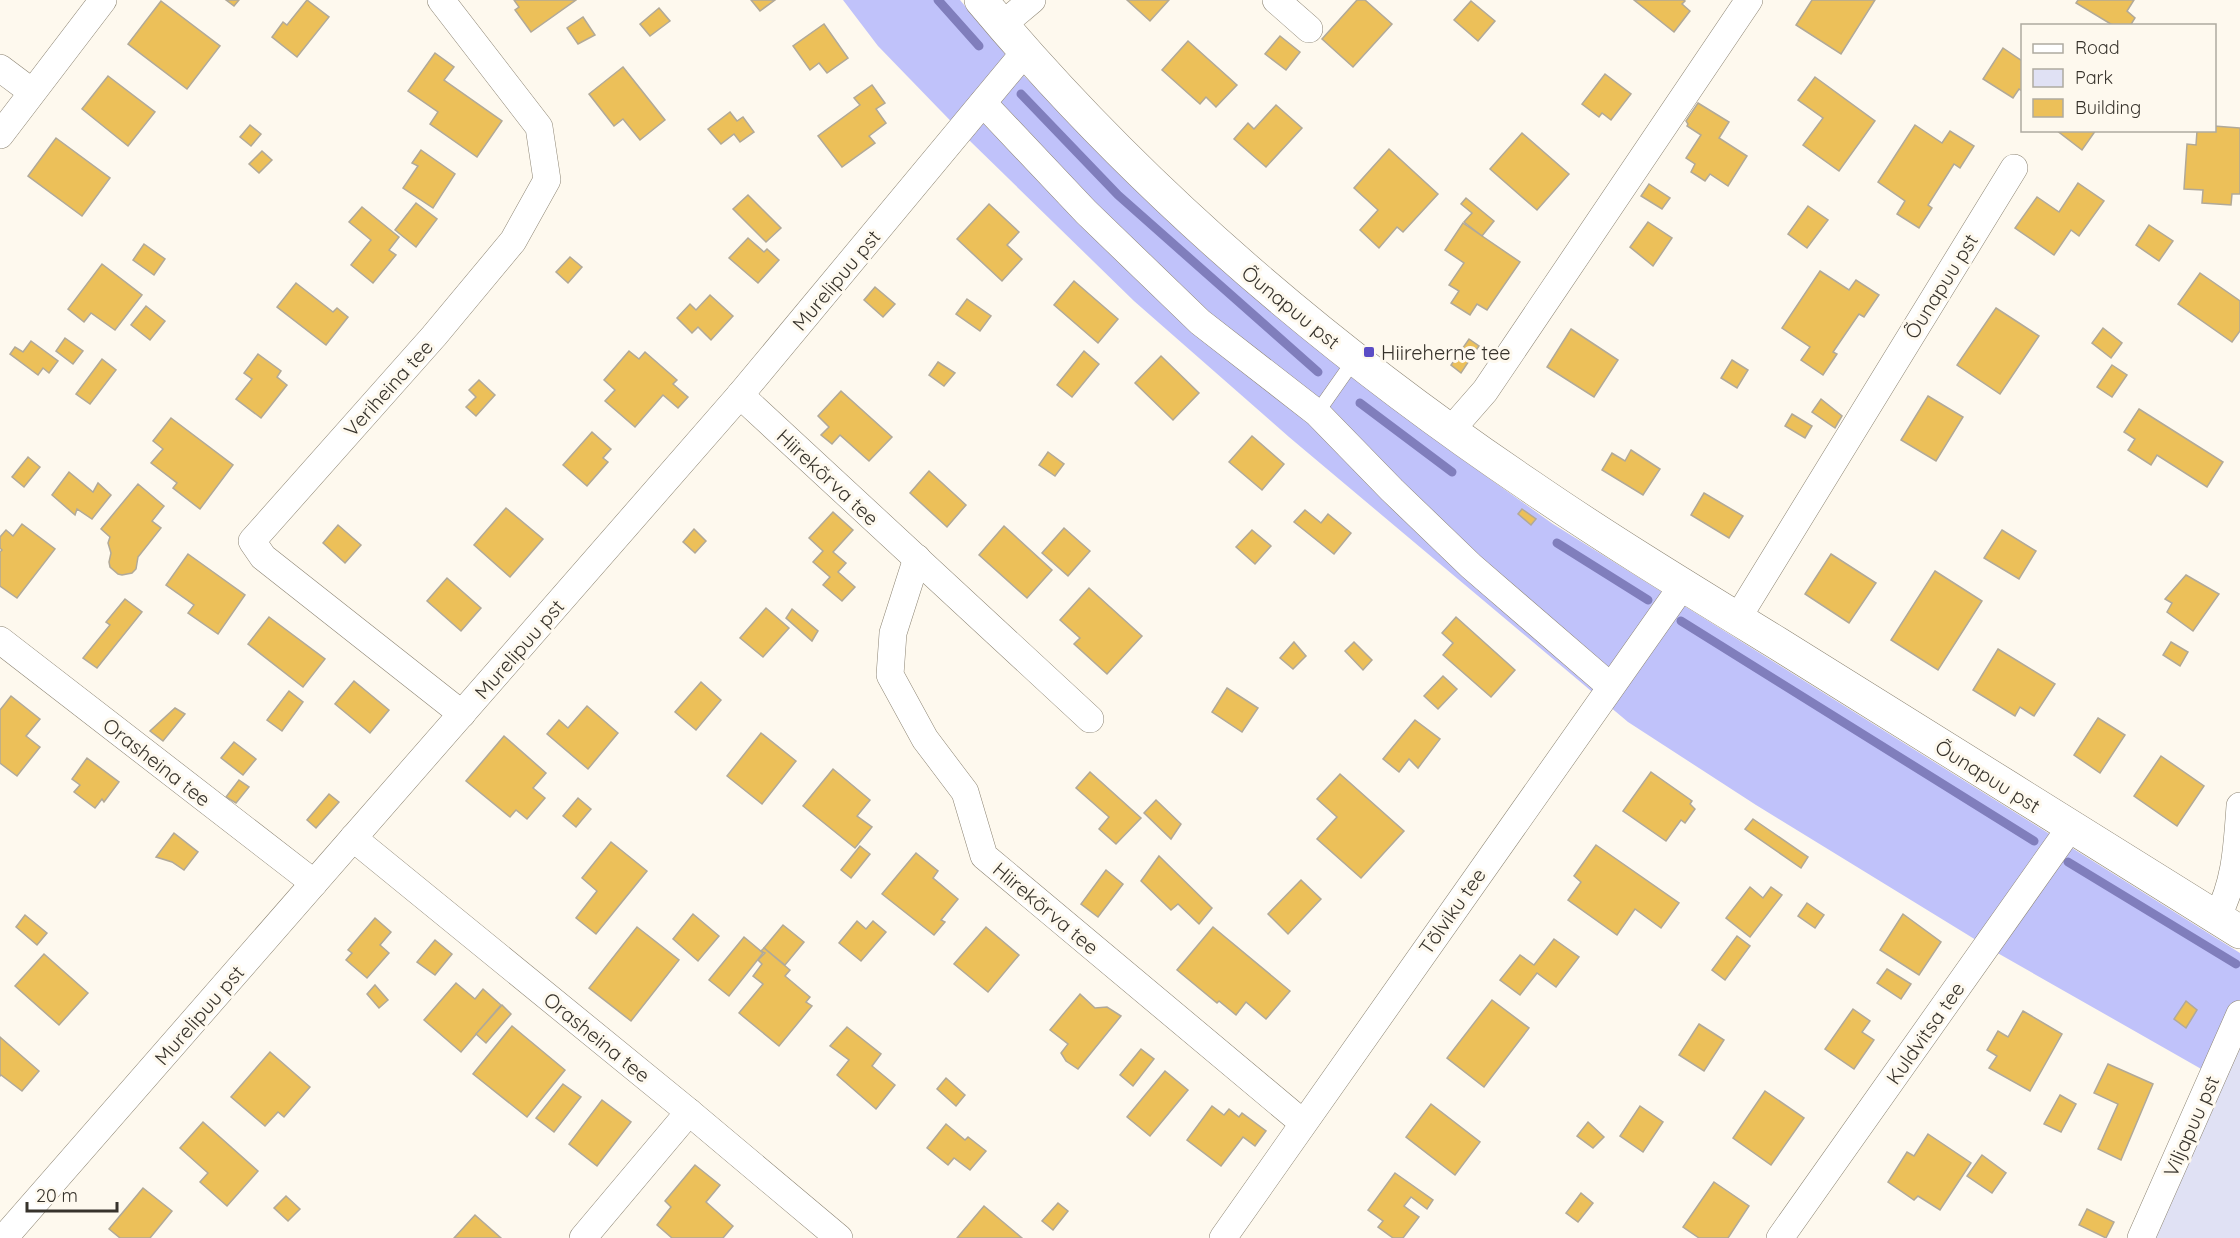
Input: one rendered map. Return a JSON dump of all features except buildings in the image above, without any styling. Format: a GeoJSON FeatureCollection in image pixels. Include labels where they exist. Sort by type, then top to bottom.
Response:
{"type":"FeatureCollection","features":[{"type":"Feature","properties":{"kind":"street"},"geometry":{"type":"LineString","coordinates":[[0,135],[103,0]]}},
{"type":"Feature","properties":{"kind":"street","name":"Veriheina tee"},"geometry":{"type":"LineString","coordinates":[[441,0],[539,127],[547,180],[513,241],[434,336],[252,541],[263,557],[462,714]]}},
{"type":"Feature","properties":{"kind":"street","name":"Õunapuu pst"},"geometry":{"type":"LineString","coordinates":[[981,0],[1024,52],[1221,249],[1354,359],[1450,431],[1531,487],[1683,585],[2070,828],[2228,924]]}},
{"type":"Feature","properties":{"kind":"street"},"geometry":{"type":"LineString","coordinates":[[1002,25],[1032,0]]}},
{"type":"Feature","properties":{"kind":"street"},"geometry":{"type":"LineString","coordinates":[[1276,0],[1309,28]]}},
{"type":"Feature","properties":{"kind":"street"},"geometry":{"type":"LineString","coordinates":[[1450,431],[1485,391],[1749,0]]}},
{"type":"Feature","properties":{"kind":"street","name":"Murelipuu pst"},"geometry":{"type":"LineString","coordinates":[[4,1238],[740,395],[1024,52]]}},
{"type":"Feature","properties":{"kind":"street"},"geometry":{"type":"LineString","coordinates":[[0,68],[32,92]]}},
{"type":"Feature","properties":{"kind":"street"},"geometry":{"type":"LineString","coordinates":[[983,103],[1086,212],[1200,322],[1317,413],[1471,566],[1610,686]]}},
{"type":"Feature","properties":{"kind":"street","name":"Õunapuu pst"},"geometry":{"type":"LineString","coordinates":[[1737,618],[2014,168]]}},
{"type":"Feature","properties":{"kind":"street","name":"Hiirekõrva tee"},"geometry":{"type":"LineString","coordinates":[[740,395],[1090,719]]}},
{"type":"Feature","properties":{"kind":"street","name":"Hiirekõrva tee"},"geometry":{"type":"LineString","coordinates":[[917,558],[893,633],[890,675],[924,739],[965,792],[984,856],[1303,1123]]}},
{"type":"Feature","properties":{"kind":"street","name":"Tõlviku tee"},"geometry":{"type":"LineString","coordinates":[[1223,1238],[1683,585]]}},
{"type":"Feature","properties":{"kind":"street","name":"Orasheina tee"},"geometry":{"type":"LineString","coordinates":[[0,640],[314,884]]}},
{"type":"Feature","properties":{"kind":"street"},"geometry":{"type":"LineString","coordinates":[[2228,924],[2227,899],[2235,868],[2240,806]]}},
{"type":"Feature","properties":{"kind":"street","name":"Kuldvitsa tee"},"geometry":{"type":"LineString","coordinates":[[1780,1238],[2070,828]]}},
{"type":"Feature","properties":{"kind":"street","name":"Orasheina tee"},"geometry":{"type":"LineString","coordinates":[[353,838],[689,1112],[839,1238]]}},
{"type":"Feature","properties":{"kind":"street","name":"Viljapuu pst"},"geometry":{"type":"LineString","coordinates":[[2141,1238],[2240,1014]]}},
{"type":"Feature","properties":{"kind":"street"},"geometry":{"type":"LineString","coordinates":[[583,1238],[689,1112]]}},
{"type":"Feature","properties":{"kind":"lane"},"geometry":{"type":"LineString","coordinates":[[1317,413],[1354,359]]}},
{"type":"Feature","properties":{"kind":"green space"},"geometry":{"type":"Polygon","coordinates":[[[2240,1047],[2240,1238],[2153,1238],[2240,1047]]]}},
{"type":"Feature","properties":{"kind":"shaded area"},"geometry":{"type":"Polygon","coordinates":[[[843,0],[960,0],[1022,74],[1244,289],[1452,452],[1553,524],[2240,953],[2240,1025],[2203,1070],[1994,951],[1756,805],[1628,722],[1289,437],[1134,301],[971,142],[878,46],[843,0]]]}},
{"type":"Feature","properties":{"kind":"waterway"},"geometry":{"type":"LineString","coordinates":[[938,0],[979,46]]}},
{"type":"Feature","properties":{"kind":"waterway"},"geometry":{"type":"LineString","coordinates":[[1021,94],[1118,195],[1318,372]]}},
{"type":"Feature","properties":{"kind":"waterway"},"geometry":{"type":"LineString","coordinates":[[1360,403],[1452,472]]}},
{"type":"Feature","properties":{"kind":"waterway"},"geometry":{"type":"LineString","coordinates":[[1557,543],[1648,600]]}},
{"type":"Feature","properties":{"kind":"waterway"},"geometry":{"type":"LineString","coordinates":[[1681,621],[2034,841]]}},
{"type":"Feature","properties":{"kind":"waterway"},"geometry":{"type":"LineString","coordinates":[[2068,862],[2236,964]]}},
{"type":"Feature","properties":{"kind":"place","name":"Hiireherne tee"},"geometry":{"type":"Point","coordinates":[1369,352]}}]}
